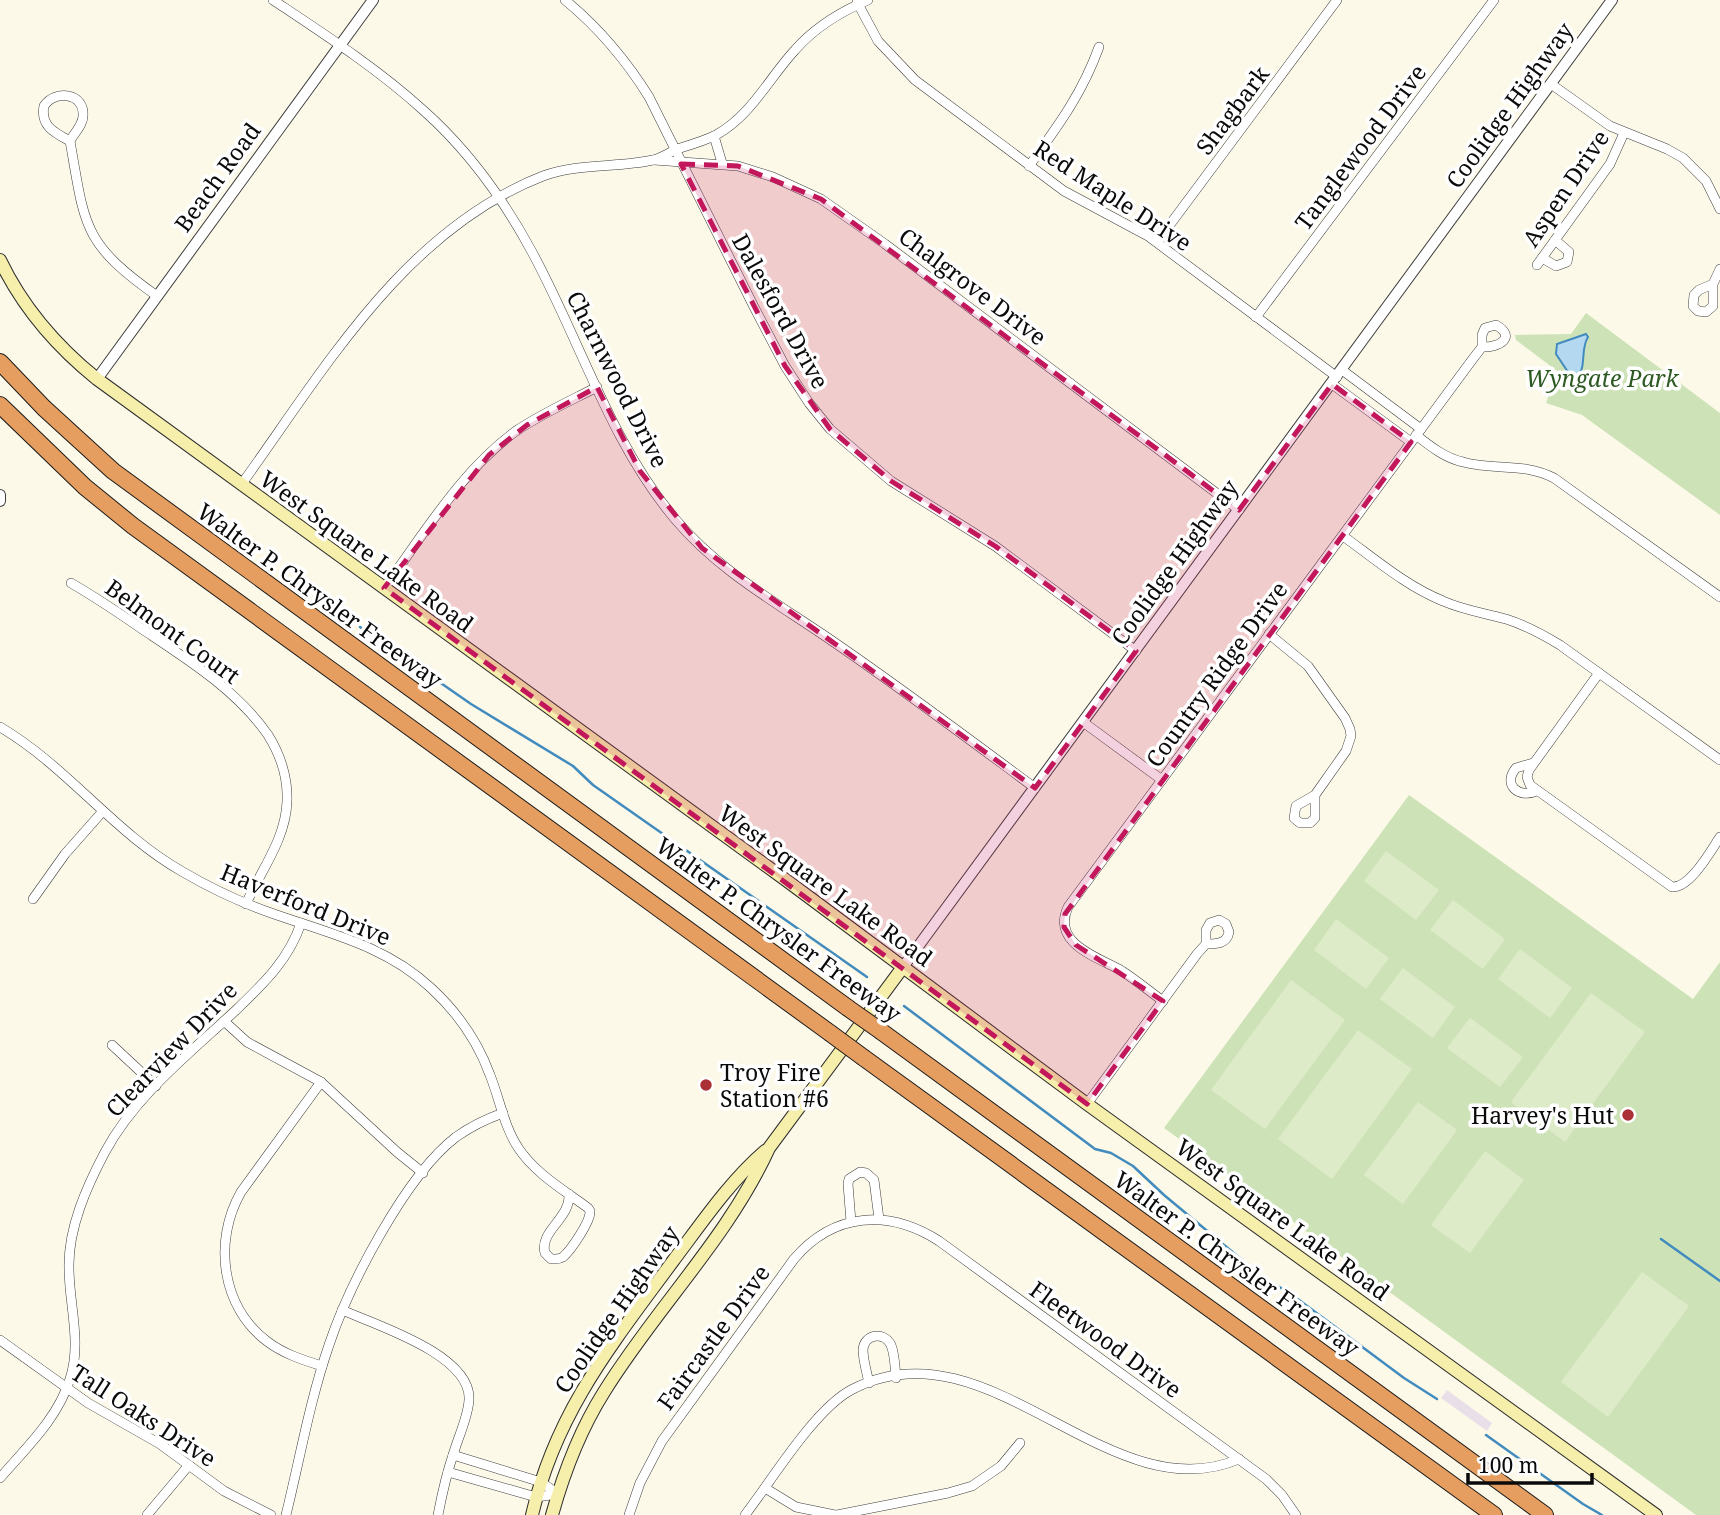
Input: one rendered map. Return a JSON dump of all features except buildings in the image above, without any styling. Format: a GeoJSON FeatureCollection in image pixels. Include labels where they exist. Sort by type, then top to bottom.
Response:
{"type":"FeatureCollection","features":[{"type":"Feature","properties":{"kind":"highway","name":"Walter P. Chrysler Freeway"},"geometry":{"type":"LineString","coordinates":[[0,362],[44,408],[113,471],[1545,1515]]}},
{"type":"Feature","properties":{"kind":"highway"},"geometry":{"type":"LineString","coordinates":[[0,405],[85,487],[133,526],[1494,1515]]}},
{"type":"Feature","properties":{"kind":"main road","name":"West Square Lake Road"},"geometry":{"type":"LineString","coordinates":[[0,260],[26,306],[46,332],[71,358],[97,379],[1087,1104],[1656,1515]]}},
{"type":"Feature","properties":{"kind":"main road","name":"Coolidge Highway"},"geometry":{"type":"LineString","coordinates":[[552,1515],[580,1436],[602,1395],[723,1228],[769,1148],[903,967]]}},
{"type":"Feature","properties":{"kind":"main road","name":"Coolidge Highway"},"geometry":{"type":"LineString","coordinates":[[531,1515],[566,1419],[598,1363],[706,1217],[750,1164],[769,1148]]}},
{"type":"Feature","properties":{"kind":"street","name":"Charnwood Drive"},"geometry":{"type":"LineString","coordinates":[[273,0],[404,94],[437,123],[499,197],[549,284],[630,454],[675,519],[702,548],[735,576],[827,637],[1035,788]]}},
{"type":"Feature","properties":{"kind":"street","name":"Beach Road"},"geometry":{"type":"LineString","coordinates":[[97,379],[373,0]]}},
{"type":"Feature","properties":{"kind":"street","name":"Dalesford Drive"},"geometry":{"type":"LineString","coordinates":[[565,0],[595,26],[628,66],[655,107],[681,164],[785,366],[830,429],[885,476],[995,546],[1136,651]]}},
{"type":"Feature","properties":{"kind":"street"},"geometry":{"type":"LineString","coordinates":[[241,485],[368,311],[428,250],[461,222],[499,197],[531,181],[561,171],[654,160],[714,136],[749,107],[807,37],[858,2],[868,0]]}},
{"type":"Feature","properties":{"kind":"street","name":"Shagbark"},"geometry":{"type":"LineString","coordinates":[[1157,242],[1337,0]]}},
{"type":"Feature","properties":{"kind":"street","name":"Tanglewood Drive"},"geometry":{"type":"LineString","coordinates":[[1256,317],[1494,0]]}},
{"type":"Feature","properties":{"kind":"street","name":"Coolidge Highway"},"geometry":{"type":"LineString","coordinates":[[903,967],[1612,0]]}},
{"type":"Feature","properties":{"kind":"street","name":"Red Maple Drive"},"geometry":{"type":"LineString","coordinates":[[858,2],[878,41],[909,76],[1075,198],[1129,224],[1157,242],[1337,377]]}},
{"type":"Feature","properties":{"kind":"street"},"geometry":{"type":"LineString","coordinates":[[1029,166],[1075,102],[1099,47]]}},
{"type":"Feature","properties":{"kind":"street"},"geometry":{"type":"LineString","coordinates":[[1551,84],[1600,120],[1683,158],[1699,172],[1719,204]]}},
{"type":"Feature","properties":{"kind":"street"},"geometry":{"type":"LineString","coordinates":[[70,141],[51,130],[44,120],[44,106],[55,96],[64,94],[73,97],[82,108],[82,122],[70,141],[81,209],[96,242],[118,267],[157,296]]}},
{"type":"Feature","properties":{"kind":"street","name":"Aspen Drive"},"geometry":{"type":"LineString","coordinates":[[1555,240],[1569,252],[1567,262],[1556,266],[1539,262],[1610,164],[1625,133]]}},
{"type":"Feature","properties":{"kind":"street"},"geometry":{"type":"LineString","coordinates":[[714,136],[722,163]]}},
{"type":"Feature","properties":{"kind":"street","name":"Chalgrove Drive"},"geometry":{"type":"LineString","coordinates":[[654,160],[681,164],[722,163],[773,177],[834,207],[1239,510]]}},
{"type":"Feature","properties":{"kind":"street"},"geometry":{"type":"LineString","coordinates":[[1713,284],[1720,269]]}},
{"type":"Feature","properties":{"kind":"street","name":"Country Ridge Drive"},"geometry":{"type":"LineString","coordinates":[[1163,1000],[1125,973],[1076,945],[1066,934],[1063,922],[1068,907],[1482,347]]}},
{"type":"Feature","properties":{"kind":"street"},"geometry":{"type":"LineString","coordinates":[[1337,377],[1416,435]]}},
{"type":"Feature","properties":{"kind":"street"},"geometry":{"type":"LineString","coordinates":[[1337,377],[1443,454],[1463,462],[1525,467],[1555,478],[1720,597]]}},
{"type":"Feature","properties":{"kind":"street"},"geometry":{"type":"LineString","coordinates":[[384,589],[443,507],[489,454],[527,425],[597,387]]}},
{"type":"Feature","properties":{"kind":"street"},"geometry":{"type":"LineString","coordinates":[[0,495],[0,501]]}},
{"type":"Feature","properties":{"kind":"street"},"geometry":{"type":"LineString","coordinates":[[1343,536],[1415,587],[1461,609],[1506,619],[1536,631],[1720,761]]}},
{"type":"Feature","properties":{"kind":"street","name":"Belmont Court"},"geometry":{"type":"LineString","coordinates":[[71,583],[183,656],[207,675],[251,715],[273,744],[285,779],[286,809],[277,843],[246,904]]}},
{"type":"Feature","properties":{"kind":"street"},"geometry":{"type":"LineString","coordinates":[[1269,634],[1308,666],[1350,729],[1351,736],[1346,751],[1315,796]]}},
{"type":"Feature","properties":{"kind":"street"},"geometry":{"type":"LineString","coordinates":[[1599,673],[1534,763],[1527,777],[1529,783],[1536,791],[1667,885],[1679,888],[1687,882],[1720,837]]}},
{"type":"Feature","properties":{"kind":"street"},"geometry":{"type":"LineString","coordinates":[[1083,722],[1162,780]]}},
{"type":"Feature","properties":{"kind":"street","name":"Haverford Drive"},"geometry":{"type":"LineString","coordinates":[[0,727],[46,758],[125,832],[172,866],[246,904],[346,937],[383,953],[430,988],[453,1011],[477,1046],[513,1139],[528,1161],[587,1208],[590,1217],[565,1254],[559,1259],[551,1259],[545,1253],[544,1242],[568,1210],[569,1194]]}},
{"type":"Feature","properties":{"kind":"street"},"geometry":{"type":"LineString","coordinates":[[1534,763],[1516,768],[1511,774],[1510,782],[1513,789],[1520,793],[1536,791]]}},
{"type":"Feature","properties":{"kind":"street"},"geometry":{"type":"LineString","coordinates":[[33,899],[59,862],[103,811]]}},
{"type":"Feature","properties":{"kind":"street","name":"Clearview Drive"},"geometry":{"type":"LineString","coordinates":[[0,1478],[52,1416],[67,1389],[76,1354],[69,1271],[70,1250],[76,1222],[110,1143],[134,1109],[280,964],[301,923]]}},
{"type":"Feature","properties":{"kind":"street"},"geometry":{"type":"LineString","coordinates":[[1087,1104],[1206,944]]}},
{"type":"Feature","properties":{"kind":"street"},"geometry":{"type":"LineString","coordinates":[[224,1021],[247,1042],[321,1083],[423,1173]]}},
{"type":"Feature","properties":{"kind":"street"},"geometry":{"type":"LineString","coordinates":[[111,1045],[156,1086]]}},
{"type":"Feature","properties":{"kind":"street"},"geometry":{"type":"LineString","coordinates":[[321,1083],[236,1200],[225,1234],[224,1258],[233,1298],[256,1331],[279,1349],[322,1366]]}},
{"type":"Feature","properties":{"kind":"street"},"geometry":{"type":"LineString","coordinates":[[286,1515],[322,1366],[342,1310],[384,1229],[423,1173],[455,1138],[480,1122],[503,1113]]}},
{"type":"Feature","properties":{"kind":"street"},"geometry":{"type":"LineString","coordinates":[[851,1222],[848,1184],[854,1175],[860,1172],[866,1173],[874,1180],[879,1219]]}},
{"type":"Feature","properties":{"kind":"street","name":"Fleetwood Drive"},"geometry":{"type":"LineString","coordinates":[[866,1220],[879,1219],[908,1225],[939,1241],[1239,1459],[1274,1486],[1296,1515]]}},
{"type":"Feature","properties":{"kind":"street","name":"Faircastle Drive"},"geometry":{"type":"LineString","coordinates":[[629,1515],[640,1483],[662,1441],[794,1259],[817,1237],[851,1222],[866,1220]]}},
{"type":"Feature","properties":{"kind":"street"},"geometry":{"type":"LineString","coordinates":[[342,1310],[421,1345],[461,1374],[469,1390],[469,1401],[438,1515]]}},
{"type":"Feature","properties":{"kind":"street"},"geometry":{"type":"LineString","coordinates":[[869,1383],[863,1348],[867,1340],[875,1336],[883,1337],[890,1343],[897,1378]]}},
{"type":"Feature","properties":{"kind":"street","name":"Tall Oaks Drive"},"geometry":{"type":"LineString","coordinates":[[0,1340],[67,1389],[160,1444],[237,1500],[271,1515]]}},
{"type":"Feature","properties":{"kind":"street"},"geometry":{"type":"LineString","coordinates":[[746,1515],[830,1406],[853,1389],[897,1378],[940,1388]]}},
{"type":"Feature","properties":{"kind":"street"},"geometry":{"type":"LineString","coordinates":[[1010,1436],[1030,1450]]}},
{"type":"Feature","properties":{"kind":"street"},"geometry":{"type":"LineString","coordinates":[[765,1488],[796,1507],[836,1515],[972,1486],[1001,1466],[1020,1443]]}},
{"type":"Feature","properties":{"kind":"street"},"geometry":{"type":"LineString","coordinates":[[453,1455],[541,1482],[558,1494]]}},
{"type":"Feature","properties":{"kind":"street"},"geometry":{"type":"LineString","coordinates":[[1227,1475],[1239,1459]]}},
{"type":"Feature","properties":{"kind":"street"},"geometry":{"type":"LineString","coordinates":[[147,1515],[189,1465]]}},
{"type":"Feature","properties":{"kind":"street"},"geometry":{"type":"LineString","coordinates":[[448,1472],[536,1497],[558,1494]]}},
{"type":"Feature","properties":{"kind":"highlighted area"},"geometry":{"type":"Polygon","coordinates":[[[681,164],[738,166],[821,199],[1239,510],[1332,384],[1411,442],[1065,914],[1064,927],[1076,945],[1163,1001],[1087,1104],[384,588],[489,455],[527,425],[597,387],[640,471],[702,548],[1035,788],[1136,651],[995,546],[891,481],[830,429],[785,366],[681,164]]]}},
{"type":"Feature","properties":{"kind":"shaded area"},"geometry":{"type":"Polygon","coordinates":[[[1447,1390],[1492,1423],[1487,1431],[1441,1398],[1447,1390]]]}},
{"type":"Feature","properties":{"kind":"green space","name":"Wyngate Park"},"geometry":{"type":"Polygon","coordinates":[[[1586,313],[1720,413],[1720,515],[1582,415],[1546,403],[1557,371],[1516,340],[1515,335],[1571,334],[1586,313]]]}},
{"type":"Feature","properties":{"kind":"green space"},"geometry":{"type":"Polygon","coordinates":[[[1409,795],[1693,999],[1720,962],[1720,1515],[1696,1515],[1164,1128],[1409,795]]]}},
{"type":"Feature","properties":{"kind":"green space"},"geometry":{"type":"Polygon","coordinates":[[[1386,851],[1439,890],[1416,920],[1364,881],[1386,851]]]}},
{"type":"Feature","properties":{"kind":"green space"},"geometry":{"type":"Polygon","coordinates":[[[1453,900],[1505,939],[1483,969],[1430,930],[1453,900]]]}},
{"type":"Feature","properties":{"kind":"green space"},"geometry":{"type":"Polygon","coordinates":[[[1336,919],[1389,958],[1366,989],[1314,950],[1336,919]]]}},
{"type":"Feature","properties":{"kind":"green space"},"geometry":{"type":"Polygon","coordinates":[[[1520,949],[1572,988],[1550,1018],[1498,979],[1520,949]]]}},
{"type":"Feature","properties":{"kind":"green space"},"geometry":{"type":"Polygon","coordinates":[[[1403,968],[1455,1007],[1433,1038],[1380,999],[1403,968]]]}},
{"type":"Feature","properties":{"kind":"green space"},"geometry":{"type":"Polygon","coordinates":[[[1291,980],[1345,1020],[1265,1129],[1211,1090],[1291,980]]]}},
{"type":"Feature","properties":{"kind":"green space"},"geometry":{"type":"Polygon","coordinates":[[[1591,993],[1645,1032],[1565,1142],[1511,1102],[1591,993]]]}},
{"type":"Feature","properties":{"kind":"green space"},"geometry":{"type":"Polygon","coordinates":[[[1470,1018],[1523,1057],[1500,1087],[1447,1048],[1470,1018]]]}},
{"type":"Feature","properties":{"kind":"green space"},"geometry":{"type":"Polygon","coordinates":[[[1358,1030],[1412,1069],[1332,1179],[1278,1139],[1358,1030]]]}},
{"type":"Feature","properties":{"kind":"green space"},"geometry":{"type":"Polygon","coordinates":[[[1418,1102],[1457,1130],[1403,1204],[1364,1175],[1418,1102]]]}},
{"type":"Feature","properties":{"kind":"green space"},"geometry":{"type":"Polygon","coordinates":[[[1485,1151],[1524,1180],[1470,1253],[1431,1225],[1485,1151]]]}},
{"type":"Feature","properties":{"kind":"green space"},"geometry":{"type":"Polygon","coordinates":[[[1642,1272],[1689,1306],[1608,1417],[1561,1382],[1642,1272]]]}},
{"type":"Feature","properties":{"kind":"water"},"geometry":{"type":"Polygon","coordinates":[[[1586,334],[1588,337],[1582,369],[1577,378],[1572,378],[1556,354],[1557,344],[1586,334]]]}},
{"type":"Feature","properties":{"kind":"waterway"},"geometry":{"type":"LineString","coordinates":[[360,627],[471,704],[573,766],[593,785],[867,977]]}},
{"type":"Feature","properties":{"kind":"waterway"},"geometry":{"type":"LineString","coordinates":[[904,1006],[1095,1149],[1111,1153],[1133,1166],[1259,1274],[1437,1399]]}},
{"type":"Feature","properties":{"kind":"waterway"},"geometry":{"type":"LineString","coordinates":[[1661,1239],[1720,1281]]}},
{"type":"Feature","properties":{"kind":"waterway"},"geometry":{"type":"LineString","coordinates":[[1486,1435],[1602,1515]]}},
{"type":"Feature","properties":{"kind":"place","name":"Troy Fire Station #6"},"geometry":{"type":"Point","coordinates":[706,1085]}},
{"type":"Feature","properties":{"kind":"place","name":"Harvey's Hut"},"geometry":{"type":"Point","coordinates":[1628,1115]}}]}
